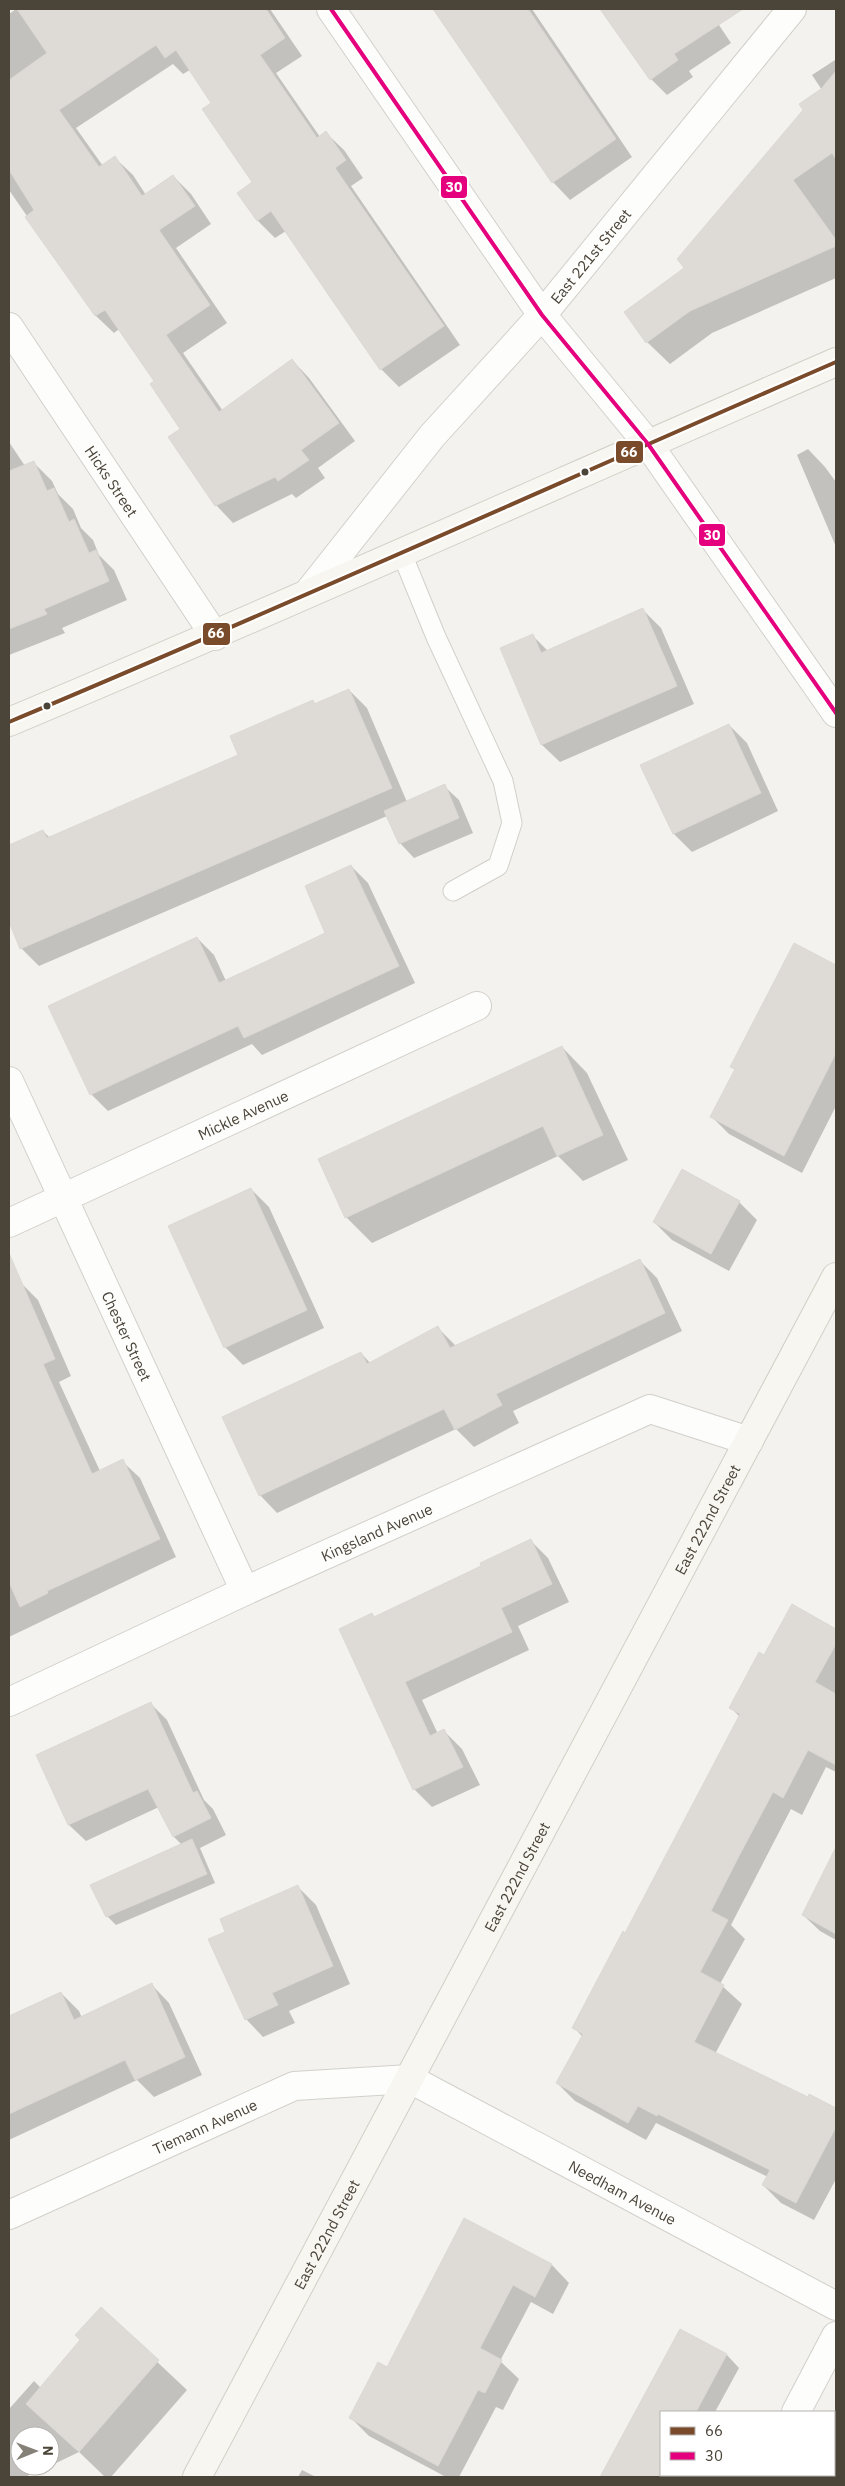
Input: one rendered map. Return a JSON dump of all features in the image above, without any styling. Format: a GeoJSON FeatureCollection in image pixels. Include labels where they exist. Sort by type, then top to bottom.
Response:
{"type":"FeatureCollection","features":[{"type":"Feature","properties":{"kind":"street"},"geometry":{"type":"LineString","coordinates":[[331,9],[542,315],[648,444],[836,713]]}},
{"type":"Feature","properties":{"kind":"street","name":"East 221st Street"},"geometry":{"type":"LineString","coordinates":[[308,593],[432,436],[542,315],[792,9]]}},
{"type":"Feature","properties":{"kind":"street","name":"Hicks Street"},"geometry":{"type":"LineString","coordinates":[[9,327],[215,636]]}},
{"type":"Feature","properties":{"kind":"street"},"geometry":{"type":"LineString","coordinates":[[9,722],[215,636],[308,593],[402,554],[836,362]]}},
{"type":"Feature","properties":{"kind":"street","name":"Mickle Avenue"},"geometry":{"type":"LineString","coordinates":[[9,1223],[477,1006]]}},
{"type":"Feature","properties":{"kind":"street","name":"Chester Street"},"geometry":{"type":"LineString","coordinates":[[9,1081],[245,1591]]}},
{"type":"Feature","properties":{"kind":"street","name":"East 222nd Street"},"geometry":{"type":"LineString","coordinates":[[197,2477],[836,1278]]}},
{"type":"Feature","properties":{"kind":"street","name":"Kingsland Avenue"},"geometry":{"type":"LineString","coordinates":[[9,1702],[245,1591],[650,1409],[749,1441]]}},
{"type":"Feature","properties":{"kind":"street","name":"Tiemann Avenue"},"geometry":{"type":"LineString","coordinates":[[9,2215],[294,2086],[410,2079]]}},
{"type":"Feature","properties":{"kind":"street","name":"Needham Avenue"},"geometry":{"type":"LineString","coordinates":[[410,2079],[836,2306]]}},
{"type":"Feature","properties":{"kind":"street"},"geometry":{"type":"LineString","coordinates":[[797,2411],[836,2336]]}},
{"type":"Feature","properties":{"kind":"lane"},"geometry":{"type":"LineString","coordinates":[[402,554],[436,637],[503,781],[512,823],[498,866],[453,891]]}},
{"type":"Feature","properties":{"kind":"building"},"geometry":{"type":"Polygon","coordinates":[[[17,9],[266,9],[285,38],[260,55],[317,138],[326,131],[346,160],[335,168],[444,326],[380,370],[271,211],[257,221],[237,193],[252,182],[202,109],[211,103],[176,50],[165,58],[156,45],[59,110],[99,167],[115,156],[142,196],[173,175],[195,206],[159,230],[210,305],[166,335],[219,412],[292,359],[339,423],[301,450],[309,460],[278,481],[275,477],[215,506],[168,437],[180,429],[150,384],[154,381],[105,310],[95,316],[25,217],[34,210],[9,170],[9,80],[47,53],[17,9]]]}},
{"type":"Feature","properties":{"kind":"building"},"geometry":{"type":"Polygon","coordinates":[[[433,9],[528,9],[616,139],[552,183],[433,9]]]}},
{"type":"Feature","properties":{"kind":"building"},"geometry":{"type":"Polygon","coordinates":[[[600,9],[743,9],[674,54],[678,60],[650,80],[600,9]]]}},
{"type":"Feature","properties":{"kind":"building"},"geometry":{"type":"Polygon","coordinates":[[[836,71],[836,159],[832,153],[793,180],[836,240],[836,246],[690,311],[646,343],[624,312],[684,268],[677,259],[803,110],[799,104],[821,89],[836,71]]]}},
{"type":"Feature","properties":{"kind":"building"},"geometry":{"type":"Polygon","coordinates":[[[34,461],[47,491],[54,488],[69,522],[74,519],[89,553],[96,550],[109,581],[44,609],[47,614],[9,629],[9,471],[34,461]]]}},
{"type":"Feature","properties":{"kind":"building"},"geometry":{"type":"Polygon","coordinates":[[[643,608],[677,686],[541,745],[500,648],[533,634],[541,653],[643,608]]]}},
{"type":"Feature","properties":{"kind":"building"},"geometry":{"type":"Polygon","coordinates":[[[349,689],[392,788],[20,949],[9,922],[9,845],[43,830],[47,838],[238,755],[230,736],[313,700],[314,704],[349,689]]]}},
{"type":"Feature","properties":{"kind":"building"},"geometry":{"type":"Polygon","coordinates":[[[729,724],[761,793],[673,834],[640,765],[729,724]]]}},
{"type":"Feature","properties":{"kind":"building"},"geometry":{"type":"Polygon","coordinates":[[[445,784],[459,818],[399,844],[384,811],[445,784]]]}},
{"type":"Feature","properties":{"kind":"building"},"geometry":{"type":"Polygon","coordinates":[[[351,865],[399,966],[244,1038],[238,1026],[90,1095],[48,1006],[197,937],[219,983],[269,960],[325,933],[305,886],[351,865]]]}},
{"type":"Feature","properties":{"kind":"building"},"geometry":{"type":"Polygon","coordinates":[[[794,943],[836,965],[836,1053],[784,1156],[710,1117],[735,1069],[730,1067],[794,943]]]}},
{"type":"Feature","properties":{"kind":"building"},"geometry":{"type":"Polygon","coordinates":[[[562,1046],[603,1135],[557,1156],[543,1126],[345,1218],[318,1159],[562,1046]]]}},
{"type":"Feature","properties":{"kind":"building"},"geometry":{"type":"Polygon","coordinates":[[[682,1169],[740,1201],[711,1254],[653,1222],[682,1169]]]}},
{"type":"Feature","properties":{"kind":"building"},"geometry":{"type":"Polygon","coordinates":[[[251,1188],[307,1310],[224,1348],[168,1226],[251,1188]]]}},
{"type":"Feature","properties":{"kind":"building"},"geometry":{"type":"Polygon","coordinates":[[[9,1253],[55,1359],[43,1364],[92,1474],[123,1459],[160,1539],[47,1591],[48,1593],[20,1607],[9,1582],[9,1253]]]}},
{"type":"Feature","properties":{"kind":"building"},"geometry":{"type":"Polygon","coordinates":[[[640,1259],[665,1313],[496,1394],[502,1405],[455,1430],[444,1409],[259,1496],[222,1417],[361,1352],[367,1364],[438,1326],[450,1348],[640,1259]]]}},
{"type":"Feature","properties":{"kind":"building"},"geometry":{"type":"Polygon","coordinates":[[[531,1539],[552,1584],[501,1608],[512,1632],[405,1682],[430,1736],[444,1729],[463,1767],[413,1790],[339,1629],[372,1613],[374,1617],[481,1566],[480,1563],[531,1539]]]}},
{"type":"Feature","properties":{"kind":"building"},"geometry":{"type":"Polygon","coordinates":[[[792,1604],[836,1629],[836,1644],[815,1682],[836,1694],[836,1765],[808,1750],[783,1798],[773,1792],[740,1854],[711,1911],[728,1920],[700,1972],[724,1985],[694,2042],[808,2097],[809,2094],[836,2108],[836,2127],[796,2203],[762,2185],[770,2170],[658,2114],[657,2116],[638,2106],[628,2123],[556,2083],[583,2034],[572,2028],[623,1931],[625,1933],[740,1714],[729,1708],[759,1652],[764,1655],[792,1604]]]}},
{"type":"Feature","properties":{"kind":"building"},"geometry":{"type":"Polygon","coordinates":[[[151,1702],[193,1793],[197,1791],[211,1818],[173,1837],[148,1789],[68,1825],[36,1755],[151,1702]]]}},
{"type":"Feature","properties":{"kind":"building"},"geometry":{"type":"Polygon","coordinates":[[[192,1839],[207,1874],[106,1917],[90,1885],[192,1839]]]}},
{"type":"Feature","properties":{"kind":"building"},"geometry":{"type":"Polygon","coordinates":[[[836,1847],[836,1934],[802,1915],[836,1847]]]}},
{"type":"Feature","properties":{"kind":"building"},"geometry":{"type":"Polygon","coordinates":[[[298,1885],[333,1966],[272,1993],[278,2005],[245,2020],[208,1939],[225,1932],[220,1919],[298,1885]]]}},
{"type":"Feature","properties":{"kind":"building"},"geometry":{"type":"Polygon","coordinates":[[[152,1983],[185,2057],[135,2080],[125,2060],[9,2114],[9,2016],[61,1992],[74,2020],[152,1983]]]}},
{"type":"Feature","properties":{"kind":"building"},"geometry":{"type":"Polygon","coordinates":[[[464,2218],[552,2264],[535,2297],[513,2285],[480,2348],[502,2360],[485,2393],[478,2390],[438,2466],[349,2418],[378,2362],[387,2367],[464,2218]]]}},
{"type":"Feature","properties":{"kind":"building"},"geometry":{"type":"Polygon","coordinates":[[[101,2307],[159,2360],[79,2452],[60,2435],[60,2426],[50,2426],[26,2404],[80,2340],[75,2335],[101,2307]]]}},
{"type":"Feature","properties":{"kind":"building"},"geometry":{"type":"Polygon","coordinates":[[[680,2329],[727,2354],[697,2411],[660,2411],[661,2477],[600,2477],[680,2329]]]}},
{"type":"Feature","properties":{"kind":"transit line","name":"30"},"geometry":{"type":"LineString","coordinates":[[331,9],[542,315],[648,444],[836,713]]}},
{"type":"Feature","properties":{"kind":"transit line","name":"66"},"geometry":{"type":"LineString","coordinates":[[9,722],[320,589],[836,362]]}}]}
